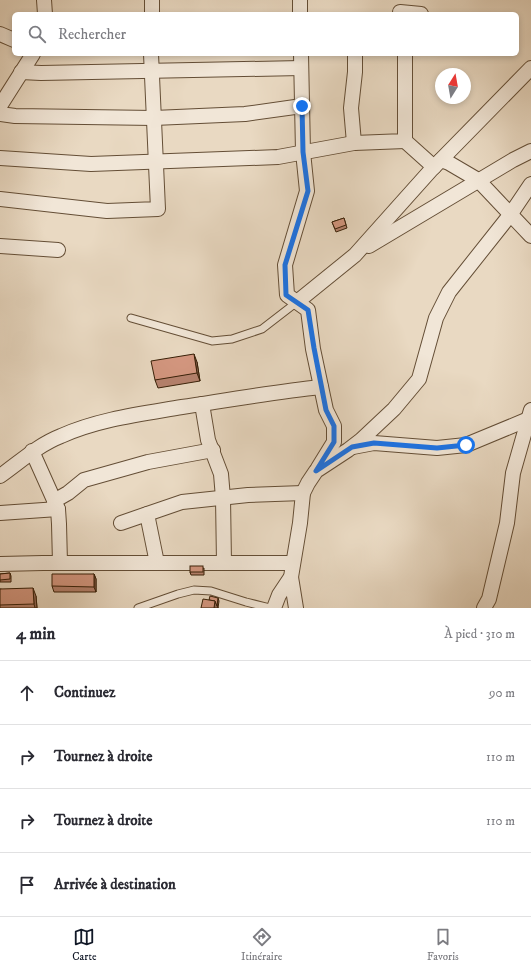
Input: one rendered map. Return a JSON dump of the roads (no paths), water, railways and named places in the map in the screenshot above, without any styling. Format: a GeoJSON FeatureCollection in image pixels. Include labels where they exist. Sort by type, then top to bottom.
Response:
{"type":"FeatureCollection","features":[{"type":"Feature","properties":{"kind":"street"},"geometry":{"type":"LineString","coordinates":[[44,0],[45,12]]}},
{"type":"Feature","properties":{"kind":"street"},"geometry":{"type":"LineString","coordinates":[[152,0],[152,12]]}},
{"type":"Feature","properties":{"kind":"street"},"geometry":{"type":"LineString","coordinates":[[300,0],[300,12]]}},
{"type":"Feature","properties":{"kind":"street"},"geometry":{"type":"LineString","coordinates":[[399,9],[412,12]]}},
{"type":"Feature","properties":{"kind":"street"},"geometry":{"type":"LineString","coordinates":[[0,34],[12,39]]}},
{"type":"Feature","properties":{"kind":"street"},"geometry":{"type":"LineString","coordinates":[[0,106],[5,89],[22,72],[31,56]]}},
{"type":"Feature","properties":{"kind":"street"},"geometry":{"type":"LineString","coordinates":[[0,199],[107,211],[158,209],[151,56]]}},
{"type":"Feature","properties":{"kind":"street"},"geometry":{"type":"LineString","coordinates":[[354,143],[351,108],[355,72],[355,56]]}},
{"type":"Feature","properties":{"kind":"street"},"geometry":{"type":"LineString","coordinates":[[405,56],[405,141]]}},
{"type":"Feature","properties":{"kind":"street"},"geometry":{"type":"LineString","coordinates":[[22,72],[151,71],[301,61],[303,152],[308,191],[285,265],[286,295],[308,310],[326,410],[334,426],[334,442],[303,493],[300,523],[292,570],[296,608]]}},
{"type":"Feature","properties":{"kind":"street"},"geometry":{"type":"LineString","coordinates":[[355,255],[437,163],[531,68]]}},
{"type":"Feature","properties":{"kind":"street"},"geometry":{"type":"LineString","coordinates":[[0,114],[15,116],[154,118],[245,114],[302,106]]}},
{"type":"Feature","properties":{"kind":"street"},"geometry":{"type":"LineString","coordinates":[[0,158],[91,164],[278,157],[354,143],[405,141],[437,163],[449,163],[478,180],[531,236]]}},
{"type":"Feature","properties":{"kind":"street"},"geometry":{"type":"LineString","coordinates":[[297,302],[355,255],[478,180],[531,151]]}},
{"type":"Feature","properties":{"kind":"street"},"geometry":{"type":"LineString","coordinates":[[316,471],[352,447],[394,409],[419,379],[436,318],[449,292],[510,215],[531,184]]}},
{"type":"Feature","properties":{"kind":"street"},"geometry":{"type":"LineString","coordinates":[[0,246],[58,250]]}},
{"type":"Feature","properties":{"kind":"street"},"geometry":{"type":"LineString","coordinates":[[0,476],[32,451],[60,436],[97,422],[272,393],[321,387]]}},
{"type":"Feature","properties":{"kind":"street"},"geometry":{"type":"LineString","coordinates":[[202,404],[208,440],[221,474],[224,563]]}},
{"type":"Feature","properties":{"kind":"street"},"geometry":{"type":"LineString","coordinates":[[352,447],[374,443],[437,448],[466,445],[530,416]]}},
{"type":"Feature","properties":{"kind":"street"},"geometry":{"type":"LineString","coordinates":[[484,608],[489,599],[507,523],[513,473],[530,416]]}},
{"type":"Feature","properties":{"kind":"street"},"geometry":{"type":"LineString","coordinates":[[0,513],[56,505],[84,480],[148,462],[213,450]]}},
{"type":"Feature","properties":{"kind":"street"},"geometry":{"type":"LineString","coordinates":[[32,451],[56,505],[59,524],[60,563]]}},
{"type":"Feature","properties":{"kind":"street"},"geometry":{"type":"LineString","coordinates":[[121,523],[182,502],[303,493]]}},
{"type":"Feature","properties":{"kind":"street"},"geometry":{"type":"LineString","coordinates":[[147,514],[157,563]]}},
{"type":"Feature","properties":{"kind":"street"},"geometry":{"type":"LineString","coordinates":[[0,564],[224,563],[292,570]]}},
{"type":"Feature","properties":{"kind":"street"},"geometry":{"type":"LineString","coordinates":[[274,608],[292,570]]}},
{"type":"Feature","properties":{"kind":"lane"},"geometry":{"type":"LineString","coordinates":[[131,318],[212,341],[232,339],[262,329],[297,302]]}},
{"type":"Feature","properties":{"kind":"lane"},"geometry":{"type":"LineString","coordinates":[[138,608],[194,590],[211,591],[270,608]]}}]}
